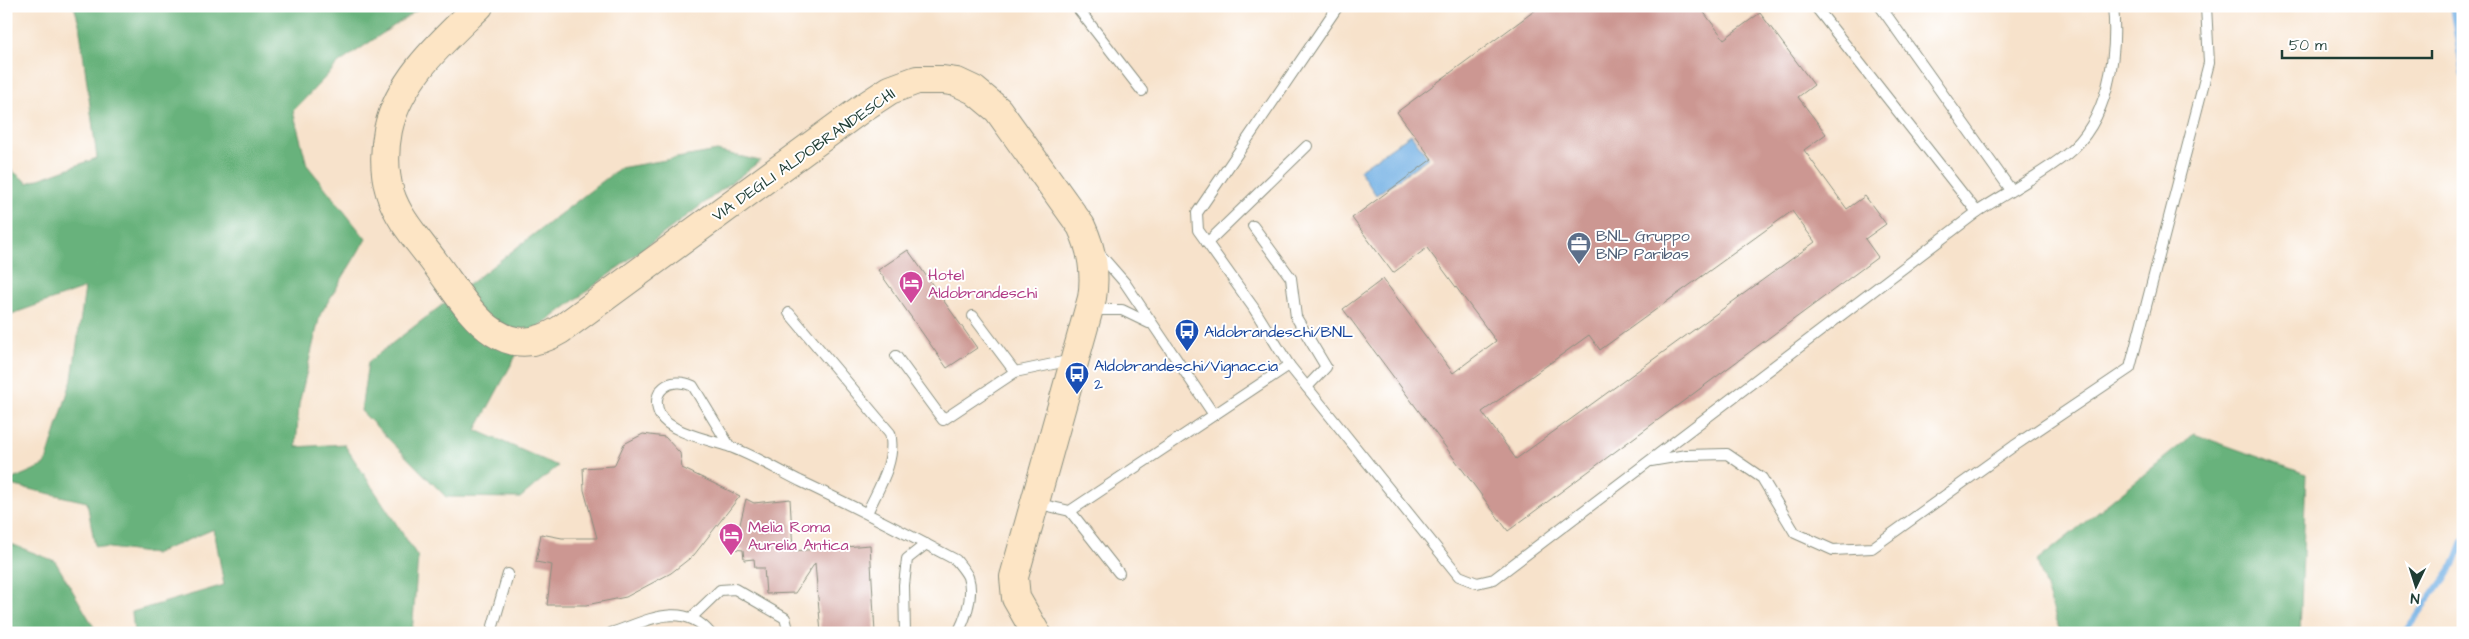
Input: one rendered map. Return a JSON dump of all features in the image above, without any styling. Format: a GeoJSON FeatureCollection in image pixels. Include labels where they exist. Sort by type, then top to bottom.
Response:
{"type":"FeatureCollection","features":[{"type":"Feature","properties":{"kind":"street","name":"VIA DEGLI ALDOBRANDESCHI"},"geometry":{"type":"LineString","coordinates":[[478,6],[435,50],[404,90],[388,128],[386,172],[392,198],[403,219],[479,322],[503,338],[526,342],[554,334],[864,107],[890,90],[917,80],[936,79],[957,82],[974,90],[990,102],[1081,226],[1088,242],[1094,270],[1094,288],[1089,310],[1017,564],[1014,588],[1020,608],[1036,633]]}},
{"type":"Feature","properties":{"kind":"lane"},"geometry":{"type":"LineString","coordinates":[[1076,6],[1142,91]]}},
{"type":"Feature","properties":{"kind":"lane"},"geometry":{"type":"LineString","coordinates":[[1338,6],[1197,213],[1198,230],[1253,307],[1289,364],[1307,387],[1459,576],[1477,583],[1494,580],[1977,212],[2068,153],[2090,129],[2098,115],[2112,58],[2114,35],[2112,6]]}},
{"type":"Feature","properties":{"kind":"lane"},"geometry":{"type":"LineString","coordinates":[[1815,6],[1977,212]]}},
{"type":"Feature","properties":{"kind":"lane"},"geometry":{"type":"LineString","coordinates":[[1880,6],[2012,190]]}},
{"type":"Feature","properties":{"kind":"lane"},"geometry":{"type":"LineString","coordinates":[[1648,462],[1686,455],[1727,454],[1762,478],[1795,533],[1833,550],[1872,548],[2014,446],[2130,368],[2209,63],[2206,6]]}},
{"type":"Feature","properties":{"kind":"lane"},"geometry":{"type":"LineString","coordinates":[[1207,244],[1307,146]]}},
{"type":"Feature","properties":{"kind":"lane"},"geometry":{"type":"LineString","coordinates":[[1253,226],[1291,278],[1296,317],[1326,367],[1307,387]]}},
{"type":"Feature","properties":{"kind":"lane"},"geometry":{"type":"LineString","coordinates":[[1088,242],[1125,283],[1150,323],[1214,415]]}},
{"type":"Feature","properties":{"kind":"lane"},"geometry":{"type":"LineString","coordinates":[[1089,310],[1122,310],[1150,323]]}},
{"type":"Feature","properties":{"kind":"lane"},"geometry":{"type":"LineString","coordinates":[[789,313],[890,432],[892,443],[886,473],[866,513]]}},
{"type":"Feature","properties":{"kind":"lane"},"geometry":{"type":"LineString","coordinates":[[973,316],[1015,372]]}},
{"type":"Feature","properties":{"kind":"lane"},"geometry":{"type":"LineString","coordinates":[[896,356],[943,420],[1015,372],[1076,359]]}},
{"type":"Feature","properties":{"kind":"lane"},"geometry":{"type":"LineString","coordinates":[[1070,511],[1289,364]]}},
{"type":"Feature","properties":{"kind":"lane"},"geometry":{"type":"LineString","coordinates":[[730,447],[692,386],[686,383],[670,384],[659,394],[656,405],[663,420],[679,430],[730,447],[866,513],[956,560],[968,577],[970,596],[965,619],[958,633]]}},
{"type":"Feature","properties":{"kind":"lane"},"geometry":{"type":"LineString","coordinates":[[1034,502],[1070,511],[1119,573]]}},
{"type":"Feature","properties":{"kind":"lane"},"geometry":{"type":"LineString","coordinates":[[905,633],[904,585],[907,559],[926,544]]}},
{"type":"Feature","properties":{"kind":"lane"},"geometry":{"type":"LineString","coordinates":[[491,633],[508,574]]}},
{"type":"Feature","properties":{"kind":"lane"},"geometry":{"type":"LineString","coordinates":[[692,617],[720,590],[735,589],[785,618],[789,633]]}},
{"type":"Feature","properties":{"kind":"lane"},"geometry":{"type":"LineString","coordinates":[[611,633],[672,613],[692,617],[710,633]]}},
{"type":"Feature","properties":{"kind":"green space"},"geometry":{"type":"Polygon","coordinates":[[[74,6],[423,6],[339,63],[293,111],[307,165],[366,239],[320,315],[299,404],[296,447],[344,444],[418,557],[412,633],[134,633],[132,612],[224,585],[214,529],[154,554],[95,546],[87,502],[6,484],[6,482],[45,465],[72,379],[85,288],[6,316],[6,166],[28,183],[97,158],[79,23],[74,6]]]}},
{"type":"Feature","properties":{"kind":"green space"},"geometry":{"type":"Polygon","coordinates":[[[717,151],[760,161],[526,337],[476,430],[558,466],[520,498],[446,497],[361,411],[368,362],[620,168],[717,151]]]}},
{"type":"Feature","properties":{"kind":"green space"},"geometry":{"type":"Polygon","coordinates":[[[2194,434],[2306,474],[2300,633],[2061,633],[2037,561],[2194,434]]]}},
{"type":"Feature","properties":{"kind":"green space"},"geometry":{"type":"Polygon","coordinates":[[[6,542],[55,561],[95,629],[93,633],[6,633],[6,542]]]}},
{"type":"Feature","properties":{"kind":"water"},"geometry":{"type":"Polygon","coordinates":[[[1411,134],[1428,158],[1376,195],[1359,170],[1411,134]]]}},
{"type":"Feature","properties":{"kind":"building","name":"BNL Gruppo BNP Paribas"},"geometry":{"type":"Polygon","coordinates":[[[1541,6],[1699,6],[1724,39],[1760,13],[1814,85],[1798,97],[1826,134],[1804,150],[1847,209],[1865,196],[1886,224],[1865,239],[1878,257],[1508,531],[1343,309],[1383,279],[1453,373],[1496,341],[1427,248],[1393,273],[1352,218],[1432,159],[1397,112],[1541,6]],[[1792,211],[1600,350],[1589,335],[1482,412],[1516,459],[1815,242],[1792,211]]]}},
{"type":"Feature","properties":{"kind":"building"},"geometry":{"type":"Polygon","coordinates":[[[908,250],[977,348],[947,368],[878,270],[908,250]]]}},
{"type":"Feature","properties":{"kind":"building"},"geometry":{"type":"Polygon","coordinates":[[[643,434],[665,437],[680,453],[682,468],[740,496],[694,555],[671,573],[626,597],[586,605],[547,605],[552,565],[536,562],[541,534],[562,538],[597,538],[584,490],[583,468],[614,466],[624,444],[643,434]]]}},
{"type":"Feature","properties":{"kind":"building"},"geometry":{"type":"Polygon","coordinates":[[[746,499],[754,503],[790,499],[793,551],[870,545],[875,633],[821,633],[815,563],[795,593],[766,594],[764,568],[755,568],[754,559],[744,560],[743,550],[734,549],[746,499]]]}},
{"type":"Feature","properties":{"kind":"waterway"},"geometry":{"type":"LineString","coordinates":[[2452,6],[2463,75]]}},
{"type":"Feature","properties":{"kind":"waterway"},"geometry":{"type":"LineString","coordinates":[[2405,633],[2454,565],[2463,541]]}},
{"type":"Feature","properties":{"kind":"place","name":"BNL Gruppo BNP Paribas"},"geometry":{"type":"Point","coordinates":[1579,265]}},
{"type":"Feature","properties":{"kind":"place","name":"Hotel Aldobrandeschi"},"geometry":{"type":"Point","coordinates":[911,304]}},
{"type":"Feature","properties":{"kind":"place","name":"Aldobrandeschi/BNL"},"geometry":{"type":"Point","coordinates":[1187,352]}},
{"type":"Feature","properties":{"kind":"place","name":"Aldobrandeschi/Vignaccia 2"},"geometry":{"type":"Point","coordinates":[1077,395]}},
{"type":"Feature","properties":{"kind":"place","name":"Melia Roma Aurelia Antica"},"geometry":{"type":"Point","coordinates":[731,556]}}]}
